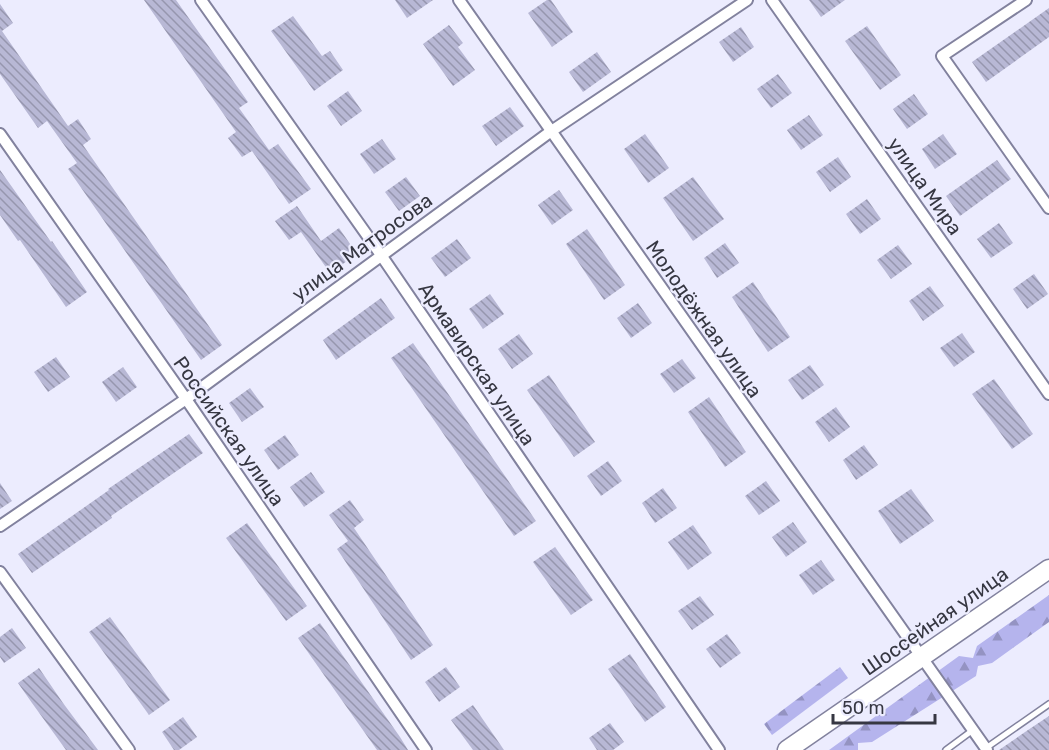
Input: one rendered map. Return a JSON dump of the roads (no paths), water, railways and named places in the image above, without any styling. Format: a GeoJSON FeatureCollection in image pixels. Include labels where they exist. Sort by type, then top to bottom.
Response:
{"type":"FeatureCollection","features":[{"type":"Feature","properties":{"kind":"main road","name":"Шоссейная улица"},"geometry":{"type":"LineString","coordinates":[[787,750],[1049,569]]}},
{"type":"Feature","properties":{"kind":"street","name":"Армавирская улица"},"geometry":{"type":"LineString","coordinates":[[201,0],[381,255],[719,750]]}},
{"type":"Feature","properties":{"kind":"street","name":"Молодёжная улица"},"geometry":{"type":"LineString","coordinates":[[459,0],[986,749]]}},
{"type":"Feature","properties":{"kind":"street","name":"улица Матросова"},"geometry":{"type":"LineString","coordinates":[[0,526],[186,399],[550,132],[747,0]]}},
{"type":"Feature","properties":{"kind":"street","name":"улица Мира"},"geometry":{"type":"LineString","coordinates":[[772,0],[1049,394]]}},
{"type":"Feature","properties":{"kind":"street"},"geometry":{"type":"LineString","coordinates":[[1026,0],[942,56],[1049,208]]}},
{"type":"Feature","properties":{"kind":"street","name":"Российская улица"},"geometry":{"type":"LineString","coordinates":[[0,134],[186,399],[426,750]]}},
{"type":"Feature","properties":{"kind":"street"},"geometry":{"type":"LineString","coordinates":[[0,572],[129,750]]}},
{"type":"Feature","properties":{"kind":"lane"},"geometry":{"type":"LineString","coordinates":[[986,749],[1049,704]]}},
{"type":"Feature","properties":{"kind":"lane"},"geometry":{"type":"LineString","coordinates":[[946,750],[973,730]]}}]}
